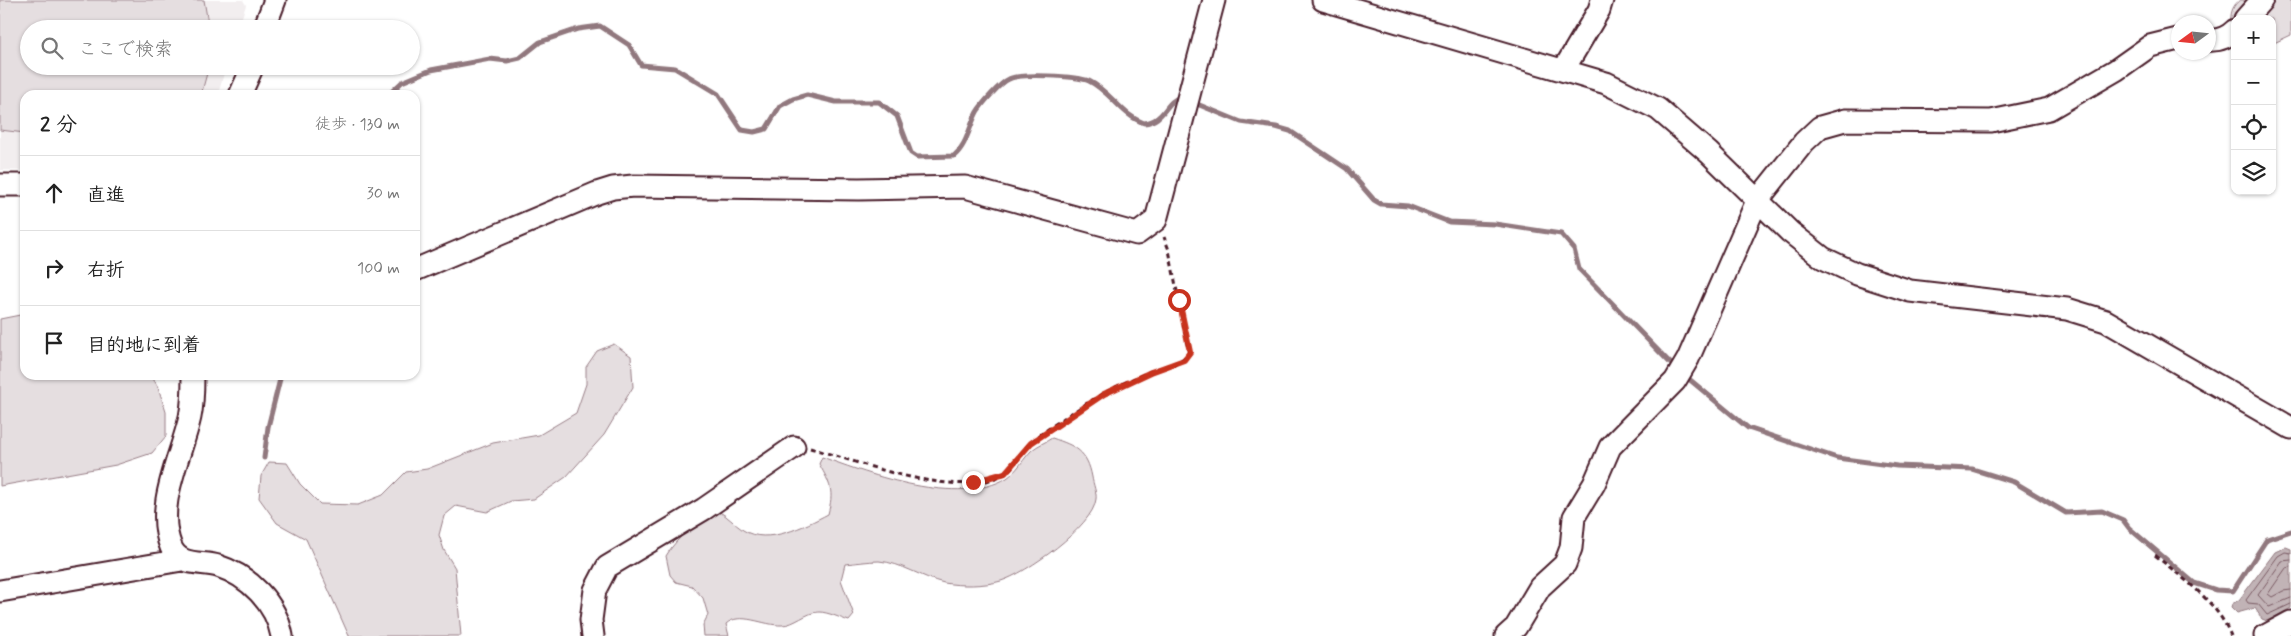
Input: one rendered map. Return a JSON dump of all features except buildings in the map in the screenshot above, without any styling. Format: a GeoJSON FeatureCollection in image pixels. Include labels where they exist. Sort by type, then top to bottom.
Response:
{"type":"FeatureCollection","features":[{"type":"Feature","properties":{"kind":"street"},"geometry":{"type":"LineString","coordinates":[[267,20],[275,0]]}},
{"type":"Feature","properties":{"kind":"street"},"geometry":{"type":"LineString","coordinates":[[420,268],[597,193],[613,188],[633,186],[859,189],[965,187],[1136,234],[1156,220],[1214,0]]}},
{"type":"Feature","properties":{"kind":"street"},"geometry":{"type":"LineString","coordinates":[[1323,0],[1564,69],[1606,83],[1658,109],[1709,153],[1790,232],[1823,258],[1857,274],[1910,291],[2067,309],[2106,321],[2291,428]]}},
{"type":"Feature","properties":{"kind":"street"},"geometry":{"type":"LineString","coordinates":[[1564,69],[1599,10],[1602,0]]}},
{"type":"Feature","properties":{"kind":"street"},"geometry":{"type":"LineString","coordinates":[[2249,15],[2262,0]]}},
{"type":"Feature","properties":{"kind":"street"},"geometry":{"type":"LineString","coordinates":[[2216,41],[2231,34]]}},
{"type":"Feature","properties":{"kind":"street"},"geometry":{"type":"LineString","coordinates":[[1506,636],[1516,627],[1540,587],[1565,564],[1571,548],[1574,517],[1594,484],[1610,447],[1675,382],[1688,359],[1757,201],[1804,142],[1820,127],[1845,120],[1991,121],[2049,109],[2116,70],[2150,46],[2171,41]]}},
{"type":"Feature","properties":{"kind":"street"},"geometry":{"type":"LineString","coordinates":[[242,90],[249,75]]}},
{"type":"Feature","properties":{"kind":"street"},"geometry":{"type":"LineString","coordinates":[[0,185],[20,184]]}},
{"type":"Feature","properties":{"kind":"street"},"geometry":{"type":"LineString","coordinates":[[182,560],[171,548],[167,532],[167,509],[169,488],[190,416],[193,380]]}},
{"type":"Feature","properties":{"kind":"street"},"geometry":{"type":"LineString","coordinates":[[593,636],[592,620],[595,590],[607,567],[704,509],[794,447]]}},
{"type":"Feature","properties":{"kind":"street"},"geometry":{"type":"LineString","coordinates":[[0,590],[182,560],[216,566],[244,579],[257,588],[276,618],[282,636]]}},
{"type":"Feature","properties":{"kind":"street"},"geometry":{"type":"LineString","coordinates":[[2265,636],[2291,622]]}},
{"type":"Feature","properties":{"kind":"path"},"geometry":{"type":"LineString","coordinates":[[794,447],[810,448],[897,474],[938,482],[973,482],[1005,473],[1031,443],[1104,394],[1151,372],[1184,360],[1190,352],[1169,250],[1156,220]]}},
{"type":"Feature","properties":{"kind":"path"},"geometry":{"type":"LineString","coordinates":[[2155,555],[2214,605],[2225,621],[2231,636]]}},
{"type":"Feature","properties":{"kind":"shaded area"},"geometry":{"type":"Polygon","coordinates":[[[0,0],[243,0],[246,5],[241,20],[20,20],[20,75],[224,75],[219,90],[20,90],[20,171],[0,170],[0,0]]]}},
{"type":"Feature","properties":{"kind":"shaded area"},"geometry":{"type":"Polygon","coordinates":[[[0,0],[204,0],[207,20],[20,20],[20,75],[207,75],[202,90],[20,90],[20,132],[0,130],[0,0]]]}},
{"type":"Feature","properties":{"kind":"shaded area"},"geometry":{"type":"Polygon","coordinates":[[[2240,0],[2291,0],[2291,35],[2276,42],[2276,15],[2231,15],[2240,0]]]}},
{"type":"Feature","properties":{"kind":"shaded area"},"geometry":{"type":"Polygon","coordinates":[[[20,315],[20,380],[154,380],[166,412],[166,436],[152,453],[116,465],[0,486],[0,319],[20,315]]]}},
{"type":"Feature","properties":{"kind":"shaded area"},"geometry":{"type":"Polygon","coordinates":[[[614,344],[631,356],[633,387],[604,435],[566,477],[534,499],[511,501],[487,512],[456,506],[444,516],[439,535],[444,550],[455,568],[461,636],[349,636],[306,539],[277,523],[259,498],[261,476],[269,462],[287,463],[300,484],[320,504],[358,505],[383,495],[406,472],[427,469],[493,443],[539,435],[576,413],[586,384],[586,367],[597,351],[614,344]]]}},
{"type":"Feature","properties":{"kind":"shaded area"},"geometry":{"type":"Polygon","coordinates":[[[1052,438],[1074,447],[1083,455],[1090,468],[1096,499],[1092,510],[1084,522],[1057,548],[1026,569],[1001,581],[980,585],[951,584],[936,581],[887,562],[875,561],[845,564],[841,580],[854,615],[849,621],[823,612],[810,614],[782,625],[738,619],[726,624],[729,636],[704,636],[703,625],[708,615],[703,598],[692,586],[676,582],[670,575],[666,556],[676,542],[689,530],[718,511],[743,530],[763,536],[797,529],[828,514],[831,494],[829,483],[819,464],[822,457],[865,472],[914,485],[940,489],[964,489],[987,486],[1007,478],[1032,450],[1052,438]]]}},
{"type":"Feature","properties":{"kind":"water"},"geometry":{"type":"Polygon","coordinates":[[[2286,547],[2291,549],[2291,608],[2267,621],[2262,619],[2255,608],[2237,613],[2231,607],[2232,604],[2239,600],[2275,552],[2286,547]]]}},
{"type":"Feature","properties":{"kind":"waterway"},"geometry":{"type":"LineString","coordinates":[[420,75],[431,70],[490,59],[507,61],[520,58],[540,42],[578,29],[600,26],[629,45],[641,65],[675,68],[718,94],[742,130],[754,132],[766,129],[780,106],[793,99],[807,95],[836,102],[879,102],[897,116],[911,153],[917,157],[954,156],[962,147],[977,112],[983,104],[1001,85],[1015,77],[1048,76],[1089,81],[1122,109],[1144,123],[1156,119],[1171,102],[1181,97]]}},
{"type":"Feature","properties":{"kind":"waterway"},"geometry":{"type":"LineString","coordinates":[[393,90],[402,82],[419,75]]}},
{"type":"Feature","properties":{"kind":"waterway"},"geometry":{"type":"LineString","coordinates":[[1197,104],[1241,122],[1290,131],[1347,169],[1374,200],[1381,204],[1408,206],[1449,222],[1495,224],[1561,234],[1574,249],[1579,269],[1675,368]]}},
{"type":"Feature","properties":{"kind":"waterway"},"geometry":{"type":"LineString","coordinates":[[1689,379],[1748,428],[1837,458],[1897,466],[1972,469],[2014,482],[2066,513],[2102,511],[2123,520],[2129,528],[2194,583],[2216,590],[2233,591],[2267,539],[2291,531]]}},
{"type":"Feature","properties":{"kind":"waterway"},"geometry":{"type":"LineString","coordinates":[[264,458],[268,427],[280,380]]}},
{"type":"Feature","properties":{"kind":"route"},"geometry":{"type":"LineString","coordinates":[[973,482],[990,479],[1005,473],[1031,443],[1104,394],[1151,372],[1184,360],[1190,352],[1179,300]]}}]}
